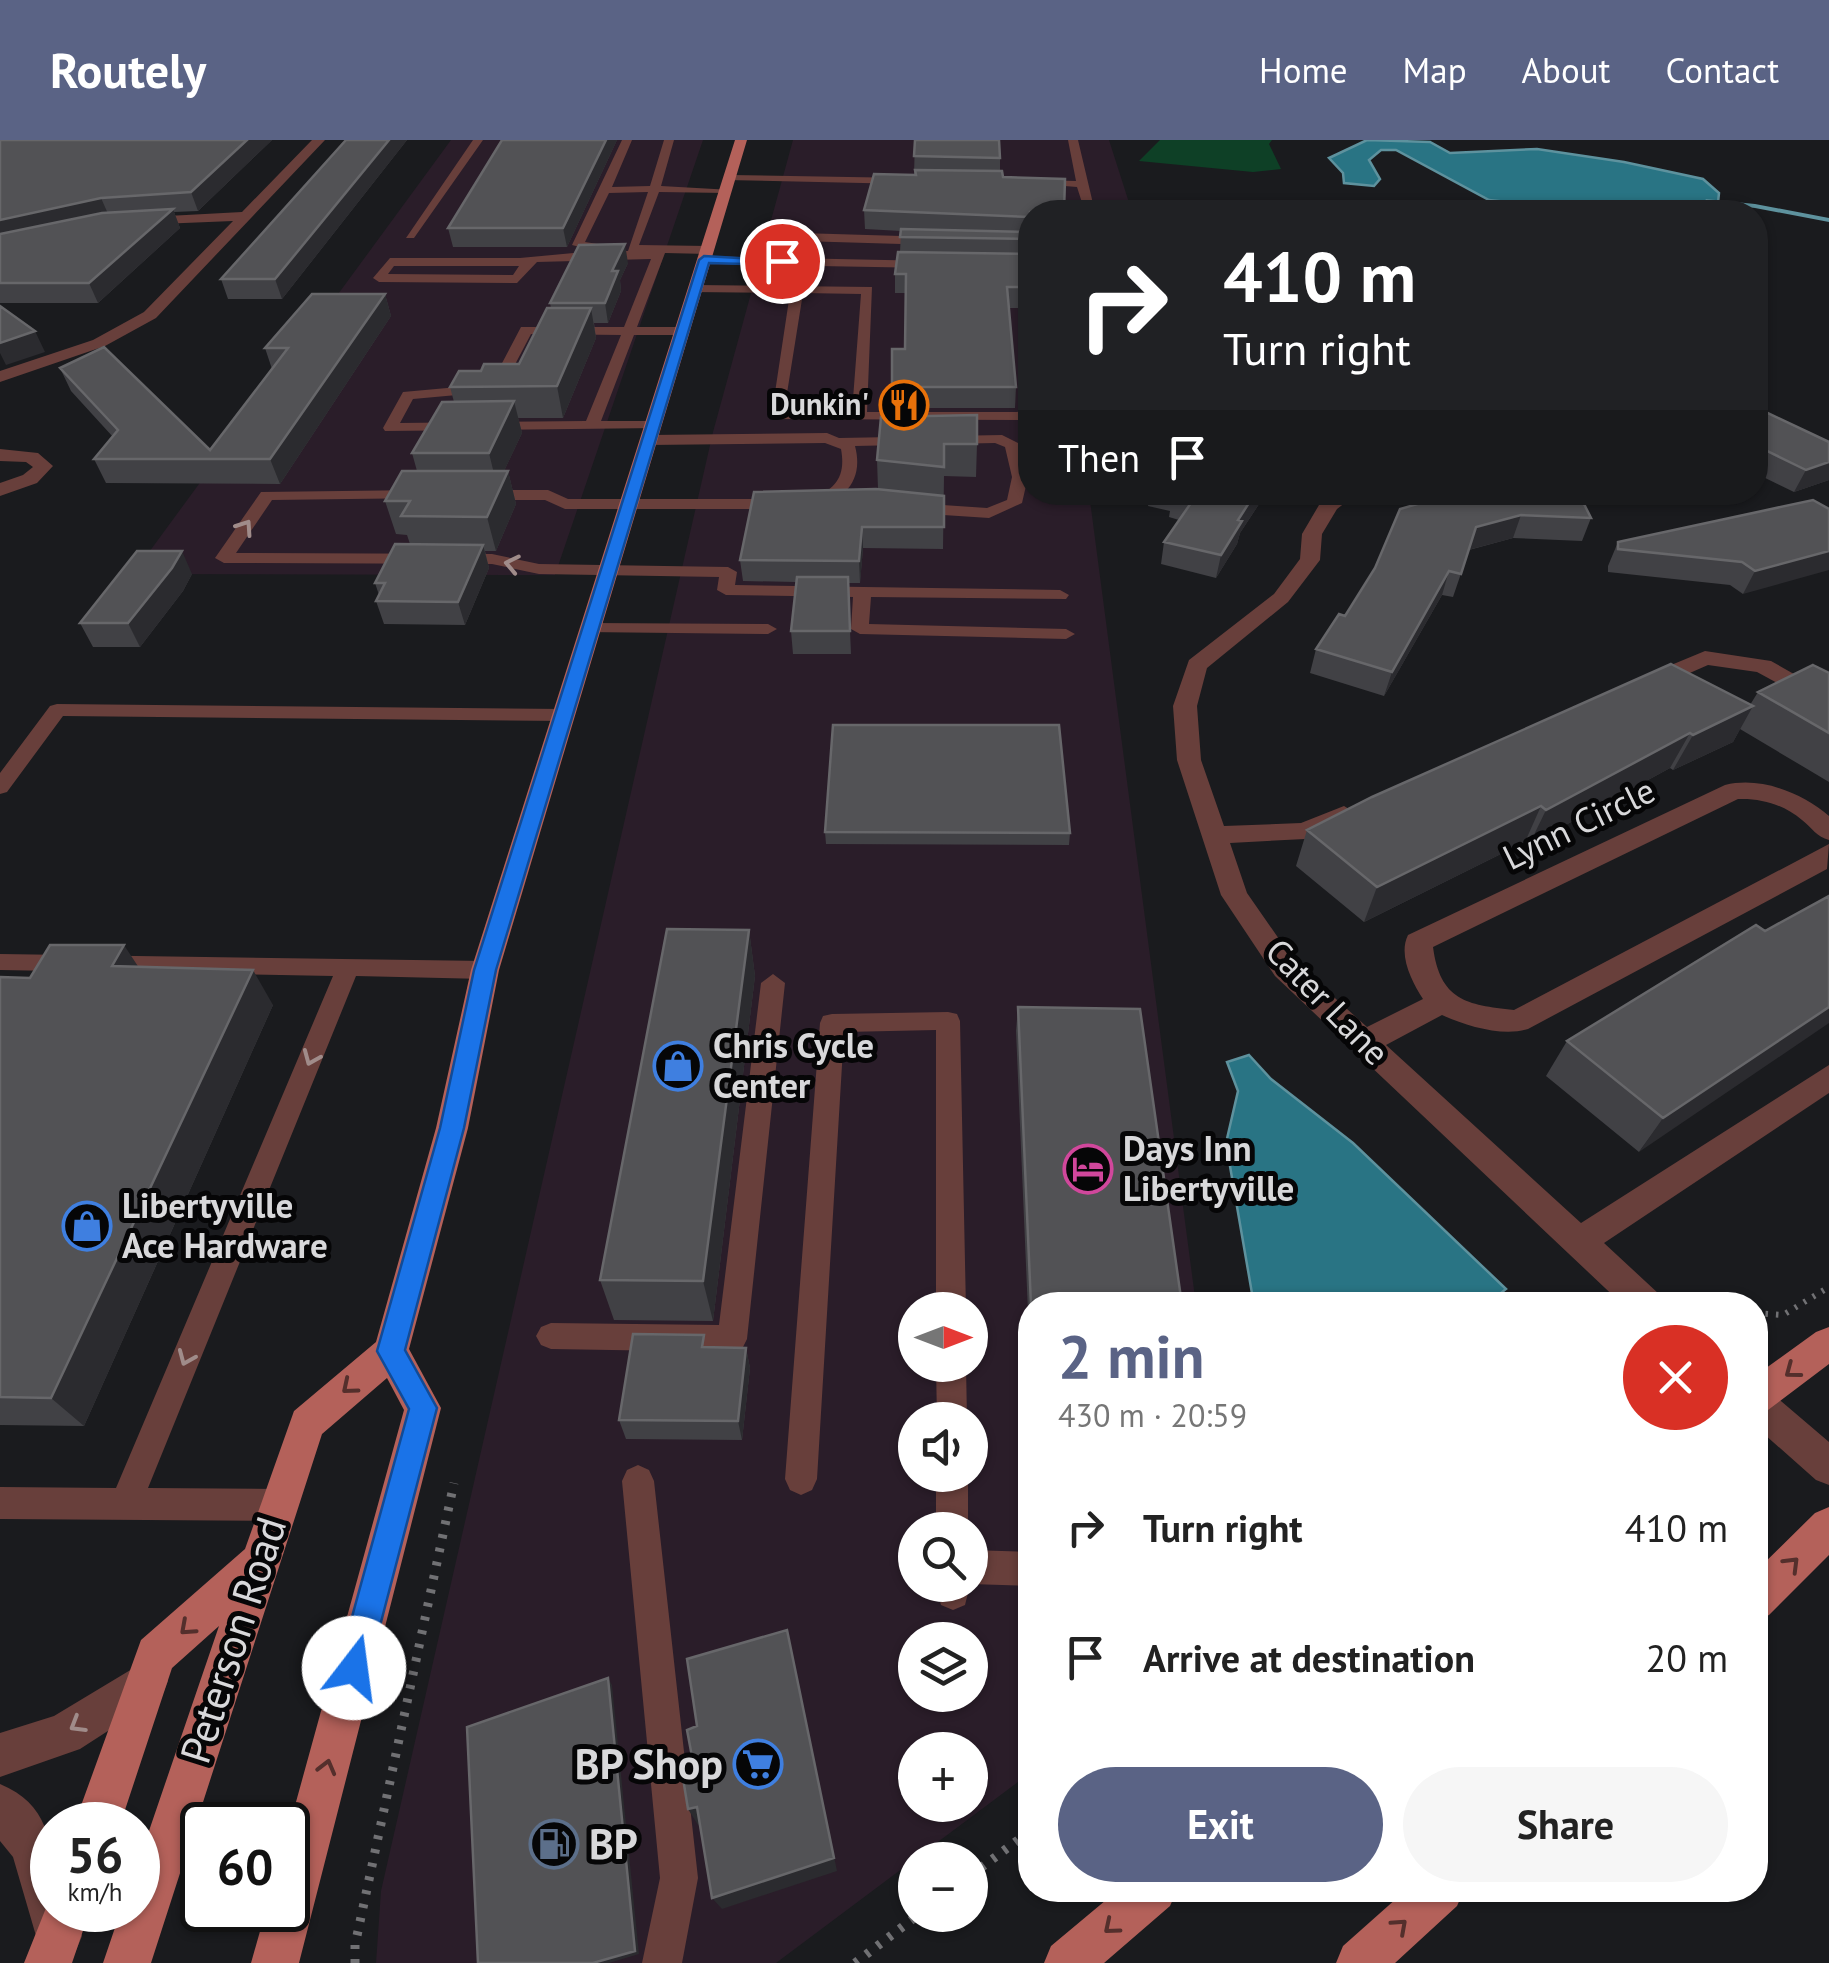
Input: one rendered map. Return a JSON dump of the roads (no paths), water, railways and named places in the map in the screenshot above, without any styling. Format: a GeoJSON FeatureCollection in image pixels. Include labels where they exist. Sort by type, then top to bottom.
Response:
{"type":"FeatureCollection","features":[{"type":"Feature","properties":{"kind":"main road"},"geometry":{"type":"LineString","coordinates":[[275,1963],[423,1408],[391,1351],[452,1128],[485,970],[742,140]]}},
{"type":"Feature","properties":{"kind":"main road"},"geometry":{"type":"LineString","coordinates":[[1768,1390],[1829,1343]]}},
{"type":"Feature","properties":{"kind":"main road","name":"Peterson Road"},"geometry":{"type":"LineString","coordinates":[[127,1963],[307,1422],[391,1351]]}},
{"type":"Feature","properties":{"kind":"main road"},"geometry":{"type":"LineString","coordinates":[[1768,1588],[1829,1527]]}},
{"type":"Feature","properties":{"kind":"main road"},"geometry":{"type":"LineString","coordinates":[[104,1802],[156,1655],[259,1562]]}},
{"type":"Feature","properties":{"kind":"main road"},"geometry":{"type":"LineString","coordinates":[[1068,1963],[1140,1902]]}},
{"type":"Feature","properties":{"kind":"main road"},"geometry":{"type":"LineString","coordinates":[[1360,1963],[1427,1902]]}},
{"type":"Feature","properties":{"kind":"street"},"geometry":{"type":"LineString","coordinates":[[0,377],[75,352],[140,322],[157,309],[319,140]]}},
{"type":"Feature","properties":{"kind":"street"},"geometry":{"type":"LineString","coordinates":[[124,223],[246,216]]}},
{"type":"Feature","properties":{"kind":"street"},"geometry":{"type":"LineString","coordinates":[[0,456],[31,456],[44,466],[30,480],[0,490]]}},
{"type":"Feature","properties":{"kind":"street","name":"Cater Lane"},"geometry":{"type":"LineString","coordinates":[[1328,505],[1312,534],[1310,560],[1281,598],[1197,666],[1185,706],[1189,760],[1234,894],[1285,969],[1634,1292]]}},
{"type":"Feature","properties":{"kind":"street"},"geometry":{"type":"LineString","coordinates":[[1614,698],[1705,658],[1763,666],[1829,704]]}},
{"type":"Feature","properties":{"kind":"street","name":"Lynn Circle"},"geometry":{"type":"LineString","coordinates":[[1440,1003],[1420,970],[1418,942],[1734,791],[1754,789],[1782,796],[1829,832]]}},
{"type":"Feature","properties":{"kind":"street"},"geometry":{"type":"LineString","coordinates":[[1214,834],[1306,831],[1360,808]]}},
{"type":"Feature","properties":{"kind":"street"},"geometry":{"type":"LineString","coordinates":[[1363,1044],[1440,1003],[1474,1017],[1518,1021],[1818,863],[1829,853]]}},
{"type":"Feature","properties":{"kind":"street"},"geometry":{"type":"LineString","coordinates":[[1579,1242],[1829,1077]]}},
{"type":"Feature","properties":{"kind":"street"},"geometry":{"type":"LineString","coordinates":[[1768,1412],[1829,1467]]}},
{"type":"Feature","properties":{"kind":"street"},"geometry":{"type":"LineString","coordinates":[[0,1754],[65,1734],[147,1681]]}},
{"type":"Feature","properties":{"kind":"street"},"geometry":{"type":"LineString","coordinates":[[0,1806],[32,1845],[57,1936]]}},
{"type":"Feature","properties":{"kind":"lane"},"geometry":{"type":"LineString","coordinates":[[410,236],[478,140]]}},
{"type":"Feature","properties":{"kind":"lane"},"geometry":{"type":"LineString","coordinates":[[627,140],[578,245],[782,261],[954,265]]}},
{"type":"Feature","properties":{"kind":"lane"},"geometry":{"type":"LineString","coordinates":[[632,249],[656,189],[669,140]]}},
{"type":"Feature","properties":{"kind":"lane"},"geometry":{"type":"LineString","coordinates":[[1073,140],[1087,200]]}},
{"type":"Feature","properties":{"kind":"lane"},"geometry":{"type":"LineString","coordinates":[[605,190],[923,181]]}},
{"type":"Feature","properties":{"kind":"lane"},"geometry":{"type":"LineString","coordinates":[[1022,183],[1082,184]]}},
{"type":"Feature","properties":{"kind":"lane"},"geometry":{"type":"LineString","coordinates":[[782,261],[788,240],[800,238],[953,242]]}},
{"type":"Feature","properties":{"kind":"lane"},"geometry":{"type":"LineString","coordinates":[[528,260],[518,279],[378,278],[390,262],[528,260],[548,255],[660,252]]}},
{"type":"Feature","properties":{"kind":"lane"},"geometry":{"type":"LineString","coordinates":[[591,428],[660,252]]}},
{"type":"Feature","properties":{"kind":"lane"},"geometry":{"type":"LineString","coordinates":[[696,289],[868,290],[859,416]]}},
{"type":"Feature","properties":{"kind":"lane"},"geometry":{"type":"LineString","coordinates":[[797,290],[776,416],[1018,416]]}},
{"type":"Feature","properties":{"kind":"lane"},"geometry":{"type":"LineString","coordinates":[[454,495],[548,495],[564,504],[813,504],[841,499],[854,466],[848,447],[827,438],[591,428],[390,428],[408,395],[496,388],[526,330],[682,332]]}},
{"type":"Feature","properties":{"kind":"lane"},"geometry":{"type":"LineString","coordinates":[[840,442],[998,438],[1012,444],[1018,469]]}},
{"type":"Feature","properties":{"kind":"lane"},"geometry":{"type":"LineString","coordinates":[[892,506],[990,513],[1014,503],[1018,486]]}},
{"type":"Feature","properties":{"kind":"lane"},"geometry":{"type":"LineString","coordinates":[[436,495],[267,494],[224,558],[492,559],[539,568],[728,572],[726,590],[1060,595]]}},
{"type":"Feature","properties":{"kind":"lane"},"geometry":{"type":"LineString","coordinates":[[862,592],[860,628],[1066,634]]}},
{"type":"Feature","properties":{"kind":"lane"},"geometry":{"type":"LineString","coordinates":[[591,628],[768,629]]}},
{"type":"Feature","properties":{"kind":"lane"},"geometry":{"type":"LineString","coordinates":[[0,788],[57,710],[564,714]]}},
{"type":"Feature","properties":{"kind":"lane"},"geometry":{"type":"LineString","coordinates":[[0,962],[485,970]]}},
{"type":"Feature","properties":{"kind":"lane"},"geometry":{"type":"LineString","coordinates":[[125,1504],[348,968]]}},
{"type":"Feature","properties":{"kind":"lane"},"geometry":{"type":"LineString","coordinates":[[551,1336],[732,1339],[773,984]]}},
{"type":"Feature","properties":{"kind":"lane"},"geometry":{"type":"LineString","coordinates":[[801,1480],[832,1022],[948,1021],[951,1292]]}},
{"type":"Feature","properties":{"kind":"lane"},"geometry":{"type":"LineString","coordinates":[[638,1481],[679,1878],[662,1963]]}},
{"type":"Feature","properties":{"kind":"lane"},"geometry":{"type":"LineString","coordinates":[[0,1504],[278,1505]]}},
{"type":"Feature","properties":{"kind":"lane"},"geometry":{"type":"LineString","coordinates":[[988,1577],[1018,1571]]}},
{"type":"Feature","properties":{"kind":"water"},"geometry":{"type":"Polygon","coordinates":[[[1367,140],[1430,142],[1450,153],[1537,149],[1703,179],[1719,193],[1718,200],[1489,200],[1396,150],[1381,150],[1369,160],[1380,179],[1374,186],[1344,183],[1343,173],[1329,158],[1367,140]]]}},
{"type":"Feature","properties":{"kind":"water"},"geometry":{"type":"Polygon","coordinates":[[[1249,1055],[1271,1079],[1353,1143],[1506,1289],[1252,1292],[1226,1143],[1238,1091],[1227,1062],[1249,1055]]]}},
{"type":"Feature","properties":{"kind":"waterway"},"geometry":{"type":"LineString","coordinates":[[1768,208],[1829,220]]}},
{"type":"Feature","properties":{"kind":"place","name":"Dunkin'"},"geometry":{"type":"Point","coordinates":[904,405]}},
{"type":"Feature","properties":{"kind":"place","name":"Chris Cycle Center"},"geometry":{"type":"Point","coordinates":[678,1066]}},
{"type":"Feature","properties":{"kind":"place","name":"Days Inn Libertyville"},"geometry":{"type":"Point","coordinates":[1088,1169]}},
{"type":"Feature","properties":{"kind":"place","name":"Libertyville Ace Hardware"},"geometry":{"type":"Point","coordinates":[87,1226]}},
{"type":"Feature","properties":{"kind":"place","name":"BP Shop"},"geometry":{"type":"Point","coordinates":[758,1764]}},
{"type":"Feature","properties":{"kind":"place","name":"BP"},"geometry":{"type":"Point","coordinates":[554,1844]}}]}
